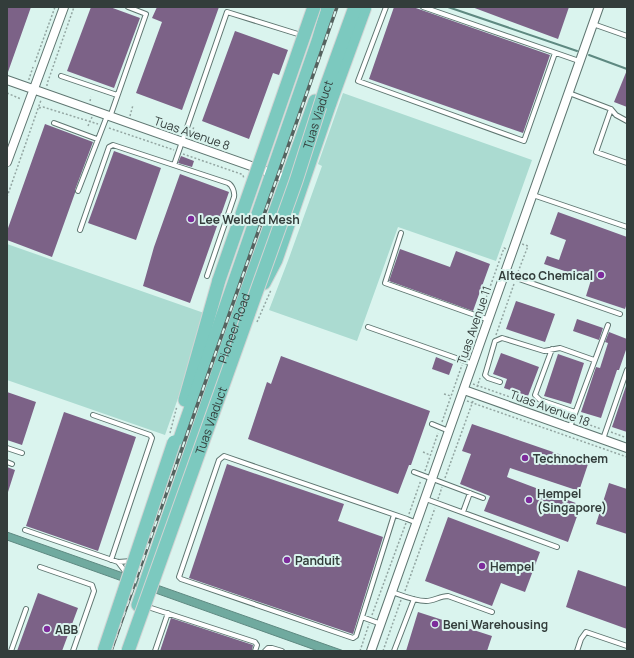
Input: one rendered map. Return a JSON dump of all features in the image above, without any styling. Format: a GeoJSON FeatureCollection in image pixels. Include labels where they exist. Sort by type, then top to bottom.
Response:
{"type":"FeatureCollection","features":[{"type":"Feature","properties":{"kind":"main road"},"geometry":{"type":"LineString","coordinates":[[104,651],[174,442],[219,280],[314,7]]}},
{"type":"Feature","properties":{"kind":"main road","name":"Pioneer Road"},"geometry":{"type":"LineString","coordinates":[[108,651],[316,46],[328,7]]}},
{"type":"Feature","properties":{"kind":"main road","name":"Pioneer Road"},"geometry":{"type":"LineString","coordinates":[[122,651],[228,343],[350,7]]}},
{"type":"Feature","properties":{"kind":"main road","name":"Tuas Viaduct"},"geometry":{"type":"LineString","coordinates":[[128,651],[293,188],[326,87],[355,7]]}},
{"type":"Feature","properties":{"kind":"main road"},"geometry":{"type":"LineString","coordinates":[[228,343],[248,312],[276,260],[365,7]]}},
{"type":"Feature","properties":{"kind":"street"},"geometry":{"type":"LineString","coordinates":[[7,162],[64,7]]}},
{"type":"Feature","properties":{"kind":"street","name":"Tuas Avenue 11"},"geometry":{"type":"LineString","coordinates":[[371,651],[474,364],[599,7]]}},
{"type":"Feature","properties":{"kind":"street","name":"Tuas Avenue 8"},"geometry":{"type":"LineString","coordinates":[[7,80],[33,92]]}},
{"type":"Feature","properties":{"kind":"street","name":"Tuas Avenue 8"},"geometry":{"type":"LineString","coordinates":[[7,85],[83,106],[288,179]]}},
{"type":"Feature","properties":{"kind":"street","name":"Tuas Avenue 18"},"geometry":{"type":"LineString","coordinates":[[466,386],[627,448]]}},
{"type":"Feature","properties":{"kind":"lane"},"geometry":{"type":"LineString","coordinates":[[78,191],[102,126],[117,95],[146,14],[128,7]]}},
{"type":"Feature","properties":{"kind":"lane"},"geometry":{"type":"LineString","coordinates":[[386,7],[358,81],[524,141],[555,53]]}},
{"type":"Feature","properties":{"kind":"lane"},"geometry":{"type":"LineString","coordinates":[[423,7],[580,62]]}},
{"type":"Feature","properties":{"kind":"lane"},"geometry":{"type":"LineString","coordinates":[[174,165],[179,152],[186,143],[227,12],[307,37]]}},
{"type":"Feature","properties":{"kind":"lane"},"geometry":{"type":"LineString","coordinates":[[593,24],[627,36]]}},
{"type":"Feature","properties":{"kind":"lane"},"geometry":{"type":"LineString","coordinates":[[61,76],[117,95]]}},
{"type":"Feature","properties":{"kind":"lane"},"geometry":{"type":"LineString","coordinates":[[318,92],[337,98]]}},
{"type":"Feature","properties":{"kind":"lane"},"geometry":{"type":"LineString","coordinates":[[569,93],[611,109],[616,116],[627,121]]}},
{"type":"Feature","properties":{"kind":"lane"},"geometry":{"type":"LineString","coordinates":[[611,109],[596,152],[627,163]]}},
{"type":"Feature","properties":{"kind":"lane"},"geometry":{"type":"LineString","coordinates":[[54,123],[97,139]]}},
{"type":"Feature","properties":{"kind":"lane"},"geometry":{"type":"LineString","coordinates":[[80,230],[111,146],[116,146],[228,183],[234,192],[234,197],[207,276]]}},
{"type":"Feature","properties":{"kind":"lane"},"geometry":{"type":"LineString","coordinates":[[533,196],[627,227]]}},
{"type":"Feature","properties":{"kind":"lane"},"geometry":{"type":"LineString","coordinates":[[401,233],[384,283],[489,320]]}},
{"type":"Feature","properties":{"kind":"lane"},"geometry":{"type":"LineString","coordinates":[[505,274],[620,314]]}},
{"type":"Feature","properties":{"kind":"lane"},"geometry":{"type":"LineString","coordinates":[[570,427],[608,325]]}},
{"type":"Feature","properties":{"kind":"lane"},"geometry":{"type":"LineString","coordinates":[[368,327],[474,364]]}},
{"type":"Feature","properties":{"kind":"lane"},"geometry":{"type":"LineString","coordinates":[[500,382],[488,378],[485,375],[495,341],[502,338],[544,351],[560,348],[594,360]]}},
{"type":"Feature","properties":{"kind":"lane"},"geometry":{"type":"LineString","coordinates":[[552,349],[536,395],[540,400],[575,412]]}},
{"type":"Feature","properties":{"kind":"lane"},"geometry":{"type":"LineString","coordinates":[[603,439],[627,370]]}},
{"type":"Feature","properties":{"kind":"lane"},"geometry":{"type":"LineString","coordinates":[[92,415],[150,435],[152,438],[111,560]]}},
{"type":"Feature","properties":{"kind":"lane"},"geometry":{"type":"LineString","coordinates":[[432,424],[450,431]]}},
{"type":"Feature","properties":{"kind":"lane"},"geometry":{"type":"LineString","coordinates":[[7,448],[22,453]]}},
{"type":"Feature","properties":{"kind":"lane"},"geometry":{"type":"LineString","coordinates":[[394,515],[356,636],[352,638],[181,580],[179,575],[219,460],[222,457],[394,515],[407,520],[417,523]]}},
{"type":"Feature","properties":{"kind":"lane"},"geometry":{"type":"LineString","coordinates":[[7,462],[12,464]]}},
{"type":"Feature","properties":{"kind":"lane"},"geometry":{"type":"LineString","coordinates":[[414,472],[483,498]]}},
{"type":"Feature","properties":{"kind":"lane"},"geometry":{"type":"LineString","coordinates":[[463,512],[470,493]]}},
{"type":"Feature","properties":{"kind":"lane"},"geometry":{"type":"LineString","coordinates":[[426,499],[557,547]]}},
{"type":"Feature","properties":{"kind":"lane"},"geometry":{"type":"LineString","coordinates":[[25,530],[118,562],[123,563],[139,560]]}},
{"type":"Feature","properties":{"kind":"lane"},"geometry":{"type":"LineString","coordinates":[[118,562],[124,569],[131,582]]}},
{"type":"Feature","properties":{"kind":"lane"},"geometry":{"type":"LineString","coordinates":[[40,567],[92,585],[94,588],[73,651]]}},
{"type":"Feature","properties":{"kind":"lane"},"geometry":{"type":"LineString","coordinates":[[392,592],[414,599],[427,601],[441,596],[448,596],[492,612]]}},
{"type":"Feature","properties":{"kind":"lane"},"geometry":{"type":"LineString","coordinates":[[394,651],[414,599]]}},
{"type":"Feature","properties":{"kind":"lane"},"geometry":{"type":"LineString","coordinates":[[138,603],[255,642],[257,645],[255,651]]}},
{"type":"Feature","properties":{"kind":"lane"},"geometry":{"type":"LineString","coordinates":[[11,651],[26,609]]}},
{"type":"Feature","properties":{"kind":"lane"},"geometry":{"type":"LineString","coordinates":[[155,651],[168,613]]}},
{"type":"Feature","properties":{"kind":"lane"},"geometry":{"type":"LineString","coordinates":[[362,616],[381,624]]}},
{"type":"Feature","properties":{"kind":"lane"},"geometry":{"type":"LineString","coordinates":[[577,651],[581,639],[586,632],[627,646]]}},
{"type":"Feature","properties":{"kind":"lane"},"geometry":{"type":"LineString","coordinates":[[265,651],[268,648],[272,648],[282,651]]}},
{"type":"Feature","properties":{"kind":"path"},"geometry":{"type":"LineString","coordinates":[[29,79],[55,7]]}},
{"type":"Feature","properties":{"kind":"path"},"geometry":{"type":"LineString","coordinates":[[48,86],[47,84],[74,7]]}},
{"type":"Feature","properties":{"kind":"path"},"geometry":{"type":"LineString","coordinates":[[7,93],[20,98],[21,100]]}},
{"type":"Feature","properties":{"kind":"path"},"geometry":{"type":"LineString","coordinates":[[7,197],[39,108],[43,107],[241,174],[243,175],[245,183]]}},
{"type":"Feature","properties":{"kind":"path"},"geometry":{"type":"LineString","coordinates":[[88,126],[90,122],[91,110]]}},
{"type":"Feature","properties":{"kind":"path"},"geometry":{"type":"LineString","coordinates":[[186,143],[194,126]]}},
{"type":"Feature","properties":{"kind":"path"},"geometry":{"type":"LineString","coordinates":[[360,651],[504,248],[528,246],[496,335]]}},
{"type":"Feature","properties":{"kind":"path"},"geometry":{"type":"LineString","coordinates":[[383,651],[480,379]]}},
{"type":"Feature","properties":{"kind":"path"},"geometry":{"type":"LineString","coordinates":[[466,386],[573,419],[627,438]]}},
{"type":"Feature","properties":{"kind":"path"},"geometry":{"type":"LineString","coordinates":[[444,394],[451,396]]}},
{"type":"Feature","properties":{"kind":"path"},"geometry":{"type":"LineString","coordinates":[[461,399],[627,457]]}},
{"type":"Feature","properties":{"kind":"path"},"geometry":{"type":"LineString","coordinates":[[423,452],[430,455]]}},
{"type":"Feature","properties":{"kind":"shaded area"},"geometry":{"type":"Polygon","coordinates":[[[343,93],[532,160],[496,261],[398,227],[357,341],[269,310],[322,166],[318,164],[343,93]]]}},
{"type":"Feature","properties":{"kind":"shaded area"},"geometry":{"type":"Polygon","coordinates":[[[7,244],[204,313],[183,384],[165,435],[7,380],[7,244]]]}},
{"type":"Feature","properties":{"kind":"shaded area"},"geometry":{"type":"Polygon","coordinates":[[[7,532],[344,651],[318,651],[7,540],[7,532]]]}},
{"type":"Feature","properties":{"kind":"building"},"geometry":{"type":"Polygon","coordinates":[[[7,7],[31,7],[8,72],[7,72],[7,7]]]}},
{"type":"Feature","properties":{"kind":"building"},"geometry":{"type":"Polygon","coordinates":[[[91,7],[110,7],[140,18],[114,88],[67,71],[91,7]]]}},
{"type":"Feature","properties":{"kind":"building"},"geometry":{"type":"Polygon","coordinates":[[[157,7],[219,7],[182,110],[136,93],[162,22],[152,18],[157,7]]]}},
{"type":"Feature","properties":{"kind":"building"},"geometry":{"type":"Polygon","coordinates":[[[394,7],[413,7],[550,55],[523,133],[369,79],[394,7]]]}},
{"type":"Feature","properties":{"kind":"building"},"geometry":{"type":"Polygon","coordinates":[[[472,7],[569,7],[558,39],[472,7]]]}},
{"type":"Feature","properties":{"kind":"building"},"geometry":{"type":"Polygon","coordinates":[[[235,31],[288,50],[279,75],[273,73],[249,139],[202,121],[235,31]]]}},
{"type":"Feature","properties":{"kind":"building"},"geometry":{"type":"Polygon","coordinates":[[[627,70],[627,107],[614,102],[627,70]]]}},
{"type":"Feature","properties":{"kind":"building"},"geometry":{"type":"Polygon","coordinates":[[[45,124],[93,142],[52,257],[7,240],[7,231],[45,124]]]}},
{"type":"Feature","properties":{"kind":"building"},"geometry":{"type":"Polygon","coordinates":[[[114,151],[161,168],[136,240],[88,223],[114,151]]]}},
{"type":"Feature","properties":{"kind":"building"},"geometry":{"type":"Polygon","coordinates":[[[181,156],[194,161],[192,167],[178,163],[181,156]]]}},
{"type":"Feature","properties":{"kind":"building","name":"Lee Welded Mesh"},"geometry":{"type":"Polygon","coordinates":[[[180,174],[229,192],[190,303],[143,286],[154,247],[180,174]]]}},
{"type":"Feature","properties":{"kind":"building"},"geometry":{"type":"Polygon","coordinates":[[[558,212],[627,237],[627,303],[625,309],[586,296],[591,280],[544,264],[547,256],[559,260],[566,240],[550,234],[558,212]]]}},
{"type":"Feature","properties":{"kind":"building"},"geometry":{"type":"Polygon","coordinates":[[[400,249],[450,267],[456,251],[490,264],[473,311],[389,281],[400,249]]]}},
{"type":"Feature","properties":{"kind":"building"},"geometry":{"type":"Polygon","coordinates":[[[516,301],[555,314],[545,342],[506,329],[516,301]]]}},
{"type":"Feature","properties":{"kind":"building"},"geometry":{"type":"Polygon","coordinates":[[[577,319],[603,328],[599,340],[573,331],[577,319]]]}},
{"type":"Feature","properties":{"kind":"building"},"geometry":{"type":"Polygon","coordinates":[[[609,332],[627,339],[627,347],[619,370],[617,370],[601,418],[581,412],[596,367],[600,368],[608,343],[605,342],[609,332]]]}},
{"type":"Feature","properties":{"kind":"building"},"geometry":{"type":"Polygon","coordinates":[[[501,353],[539,367],[528,396],[504,388],[507,379],[493,374],[501,353]]]}},
{"type":"Feature","properties":{"kind":"building"},"geometry":{"type":"Polygon","coordinates":[[[558,354],[584,363],[571,404],[544,396],[558,354]]]}},
{"type":"Feature","properties":{"kind":"building"},"geometry":{"type":"Polygon","coordinates":[[[281,356],[430,411],[411,465],[409,465],[398,494],[248,439],[267,382],[271,384],[281,356]]]}},
{"type":"Feature","properties":{"kind":"building"},"geometry":{"type":"Polygon","coordinates":[[[436,357],[453,364],[449,375],[432,369],[436,357]]]}},
{"type":"Feature","properties":{"kind":"building"},"geometry":{"type":"Polygon","coordinates":[[[627,386],[627,432],[612,427],[627,386]]]}},
{"type":"Feature","properties":{"kind":"building"},"geometry":{"type":"Polygon","coordinates":[[[7,392],[36,402],[22,445],[7,440],[7,392]]]}},
{"type":"Feature","properties":{"kind":"building"},"geometry":{"type":"Polygon","coordinates":[[[64,412],[136,437],[98,551],[26,526],[64,412]]]}},
{"type":"Feature","properties":{"kind":"building"},"geometry":{"type":"Polygon","coordinates":[[[472,424],[588,464],[579,491],[510,468],[507,477],[581,505],[568,542],[484,511],[490,496],[460,484],[471,454],[462,451],[472,424]]]}},
{"type":"Feature","properties":{"kind":"building","name":"Panduit"},"geometry":{"type":"Polygon","coordinates":[[[227,464],[344,504],[338,521],[383,537],[353,634],[189,578],[227,464]]]}},
{"type":"Feature","properties":{"kind":"building"},"geometry":{"type":"Polygon","coordinates":[[[7,467],[15,470],[8,492],[7,491],[7,467]]]}},
{"type":"Feature","properties":{"kind":"building"},"geometry":{"type":"Polygon","coordinates":[[[609,483],[627,489],[627,534],[596,524],[609,483]]]}},
{"type":"Feature","properties":{"kind":"building","name":"Hempel"},"geometry":{"type":"Polygon","coordinates":[[[448,517],[540,552],[525,592],[501,583],[492,606],[425,581],[448,517]]]}},
{"type":"Feature","properties":{"kind":"building"},"geometry":{"type":"Polygon","coordinates":[[[578,570],[627,587],[627,629],[566,607],[578,570]]]}},
{"type":"Feature","properties":{"kind":"building","name":"ABB"},"geometry":{"type":"Polygon","coordinates":[[[38,593],[78,608],[62,651],[17,651],[38,593]]]}},
{"type":"Feature","properties":{"kind":"building","name":"Beni Warehousing"},"geometry":{"type":"Polygon","coordinates":[[[418,612],[492,636],[487,651],[406,651],[418,612]]]}},
{"type":"Feature","properties":{"kind":"building"},"geometry":{"type":"Polygon","coordinates":[[[171,618],[253,645],[252,651],[160,651],[171,618]]]}},
{"type":"Feature","properties":{"kind":"waterway"},"geometry":{"type":"LineString","coordinates":[[448,7],[577,51]]}},
{"type":"Feature","properties":{"kind":"waterway"},"geometry":{"type":"LineString","coordinates":[[589,55],[627,69]]}},
{"type":"Feature","properties":{"kind":"railway"},"geometry":{"type":"LineString","coordinates":[[111,651],[337,7]]}},
{"type":"Feature","properties":{"kind":"place","name":"Lee Welded Mesh"},"geometry":{"type":"Point","coordinates":[191,219]}},
{"type":"Feature","properties":{"kind":"place","name":"Alteco Chemical"},"geometry":{"type":"Point","coordinates":[601,275]}},
{"type":"Feature","properties":{"kind":"place","name":"Technochem"},"geometry":{"type":"Point","coordinates":[525,458]}},
{"type":"Feature","properties":{"kind":"place","name":"Hempel (Singapore)"},"geometry":{"type":"Point","coordinates":[529,500]}},
{"type":"Feature","properties":{"kind":"place","name":"Panduit"},"geometry":{"type":"Point","coordinates":[287,560]}},
{"type":"Feature","properties":{"kind":"place","name":"Hempel"},"geometry":{"type":"Point","coordinates":[482,566]}},
{"type":"Feature","properties":{"kind":"place","name":"Beni Warehousing"},"geometry":{"type":"Point","coordinates":[435,624]}},
{"type":"Feature","properties":{"kind":"place","name":"ABB"},"geometry":{"type":"Point","coordinates":[47,629]}}]}
